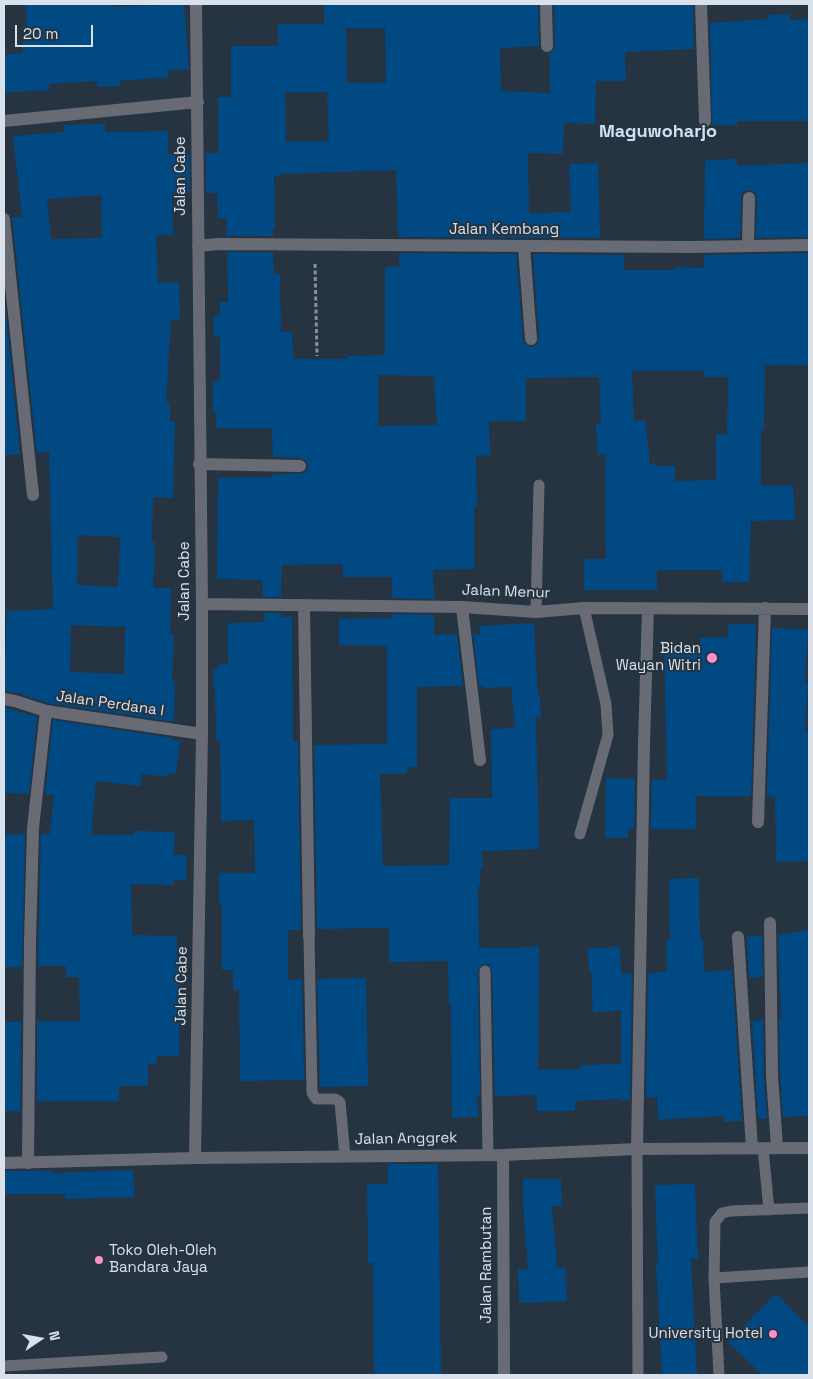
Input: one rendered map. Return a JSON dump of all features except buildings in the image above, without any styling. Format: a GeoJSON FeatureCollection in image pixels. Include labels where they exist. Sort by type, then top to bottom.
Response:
{"type":"FeatureCollection","features":[{"type":"Feature","properties":{"kind":"street","name":"Jalan Cabe"},"geometry":{"type":"LineString","coordinates":[[195,1158],[202,734],[202,496],[200,464],[196,4]]}},
{"type":"Feature","properties":{"kind":"street"},"geometry":{"type":"LineString","coordinates":[[546,4],[547,46]]}},
{"type":"Feature","properties":{"kind":"street"},"geometry":{"type":"LineString","coordinates":[[701,4],[704,121]]}},
{"type":"Feature","properties":{"kind":"street"},"geometry":{"type":"LineString","coordinates":[[4,121],[198,102]]}},
{"type":"Feature","properties":{"kind":"street"},"geometry":{"type":"LineString","coordinates":[[748,246],[749,198]]}},
{"type":"Feature","properties":{"kind":"street"},"geometry":{"type":"LineString","coordinates":[[4,219],[33,495]]}},
{"type":"Feature","properties":{"kind":"street","name":"Jalan Kembang"},"geometry":{"type":"LineString","coordinates":[[198,246],[218,244],[524,247],[809,245]]}},
{"type":"Feature","properties":{"kind":"street"},"geometry":{"type":"LineString","coordinates":[[524,247],[531,339]]}},
{"type":"Feature","properties":{"kind":"street"},"geometry":{"type":"LineString","coordinates":[[200,464],[300,466]]}},
{"type":"Feature","properties":{"kind":"street","name":"Jalan Menur"},"geometry":{"type":"LineString","coordinates":[[202,604],[462,607],[536,612],[584,608],[809,609]]}},
{"type":"Feature","properties":{"kind":"street"},"geometry":{"type":"LineString","coordinates":[[304,605],[309,936]]}},
{"type":"Feature","properties":{"kind":"street"},"geometry":{"type":"LineString","coordinates":[[462,607],[480,760]]}},
{"type":"Feature","properties":{"kind":"street"},"geometry":{"type":"LineString","coordinates":[[758,822],[765,608]]}},
{"type":"Feature","properties":{"kind":"street"},"geometry":{"type":"LineString","coordinates":[[637,1149],[648,609]]}},
{"type":"Feature","properties":{"kind":"street"},"geometry":{"type":"LineString","coordinates":[[4,699],[46,711]]}},
{"type":"Feature","properties":{"kind":"street","name":"Jalan Perdana I"},"geometry":{"type":"LineString","coordinates":[[28,1162],[33,828],[46,711],[202,734]]}},
{"type":"Feature","properties":{"kind":"street"},"geometry":{"type":"LineString","coordinates":[[770,923],[772,1075],[777,1148]]}},
{"type":"Feature","properties":{"kind":"street"},"geometry":{"type":"LineString","coordinates":[[738,938],[757,1148]]}},
{"type":"Feature","properties":{"kind":"street","name":"Jalan Anggrek"},"geometry":{"type":"LineString","coordinates":[[4,1163],[195,1158],[503,1155],[637,1149],[809,1148]]}},
{"type":"Feature","properties":{"kind":"street","name":"Jalan Rambutan"},"geometry":{"type":"LineString","coordinates":[[503,1155],[504,1375]]}},
{"type":"Feature","properties":{"kind":"lane"},"geometry":{"type":"LineString","coordinates":[[536,612],[539,485]]}},
{"type":"Feature","properties":{"kind":"lane"},"geometry":{"type":"LineString","coordinates":[[580,834],[608,735],[606,704],[584,608]]}},
{"type":"Feature","properties":{"kind":"lane"},"geometry":{"type":"LineString","coordinates":[[309,936],[312,1094],[316,1099],[335,1099],[340,1102],[345,1156]]}},
{"type":"Feature","properties":{"kind":"lane"},"geometry":{"type":"LineString","coordinates":[[485,971],[488,1155]]}},
{"type":"Feature","properties":{"kind":"lane"},"geometry":{"type":"LineString","coordinates":[[757,1148],[769,1210]]}},
{"type":"Feature","properties":{"kind":"lane"},"geometry":{"type":"LineString","coordinates":[[637,1149],[638,1375]]}},
{"type":"Feature","properties":{"kind":"lane"},"geometry":{"type":"LineString","coordinates":[[719,1375],[714,1278],[715,1222],[722,1213],[731,1211],[809,1208]]}},
{"type":"Feature","properties":{"kind":"lane"},"geometry":{"type":"LineString","coordinates":[[714,1278],[809,1272]]}},
{"type":"Feature","properties":{"kind":"lane"},"geometry":{"type":"LineString","coordinates":[[4,1366],[162,1357]]}},
{"type":"Feature","properties":{"kind":"path"},"geometry":{"type":"LineString","coordinates":[[315,246],[317,356]]}},
{"type":"Feature","properties":{"kind":"place","name":"Bidan Wayan Witri"},"geometry":{"type":"Point","coordinates":[712,658]}},
{"type":"Feature","properties":{"kind":"place","name":"Toko Oleh-Oleh Bandara Jaya"},"geometry":{"type":"Point","coordinates":[99,1260]}},
{"type":"Feature","properties":{"kind":"place","name":"University Hotel"},"geometry":{"type":"Point","coordinates":[773,1334]}},
{"type":"Feature","properties":{"kind":"district","name":"Maguwoharjo"},"geometry":{"type":"Point","coordinates":[658,132]}}]}
